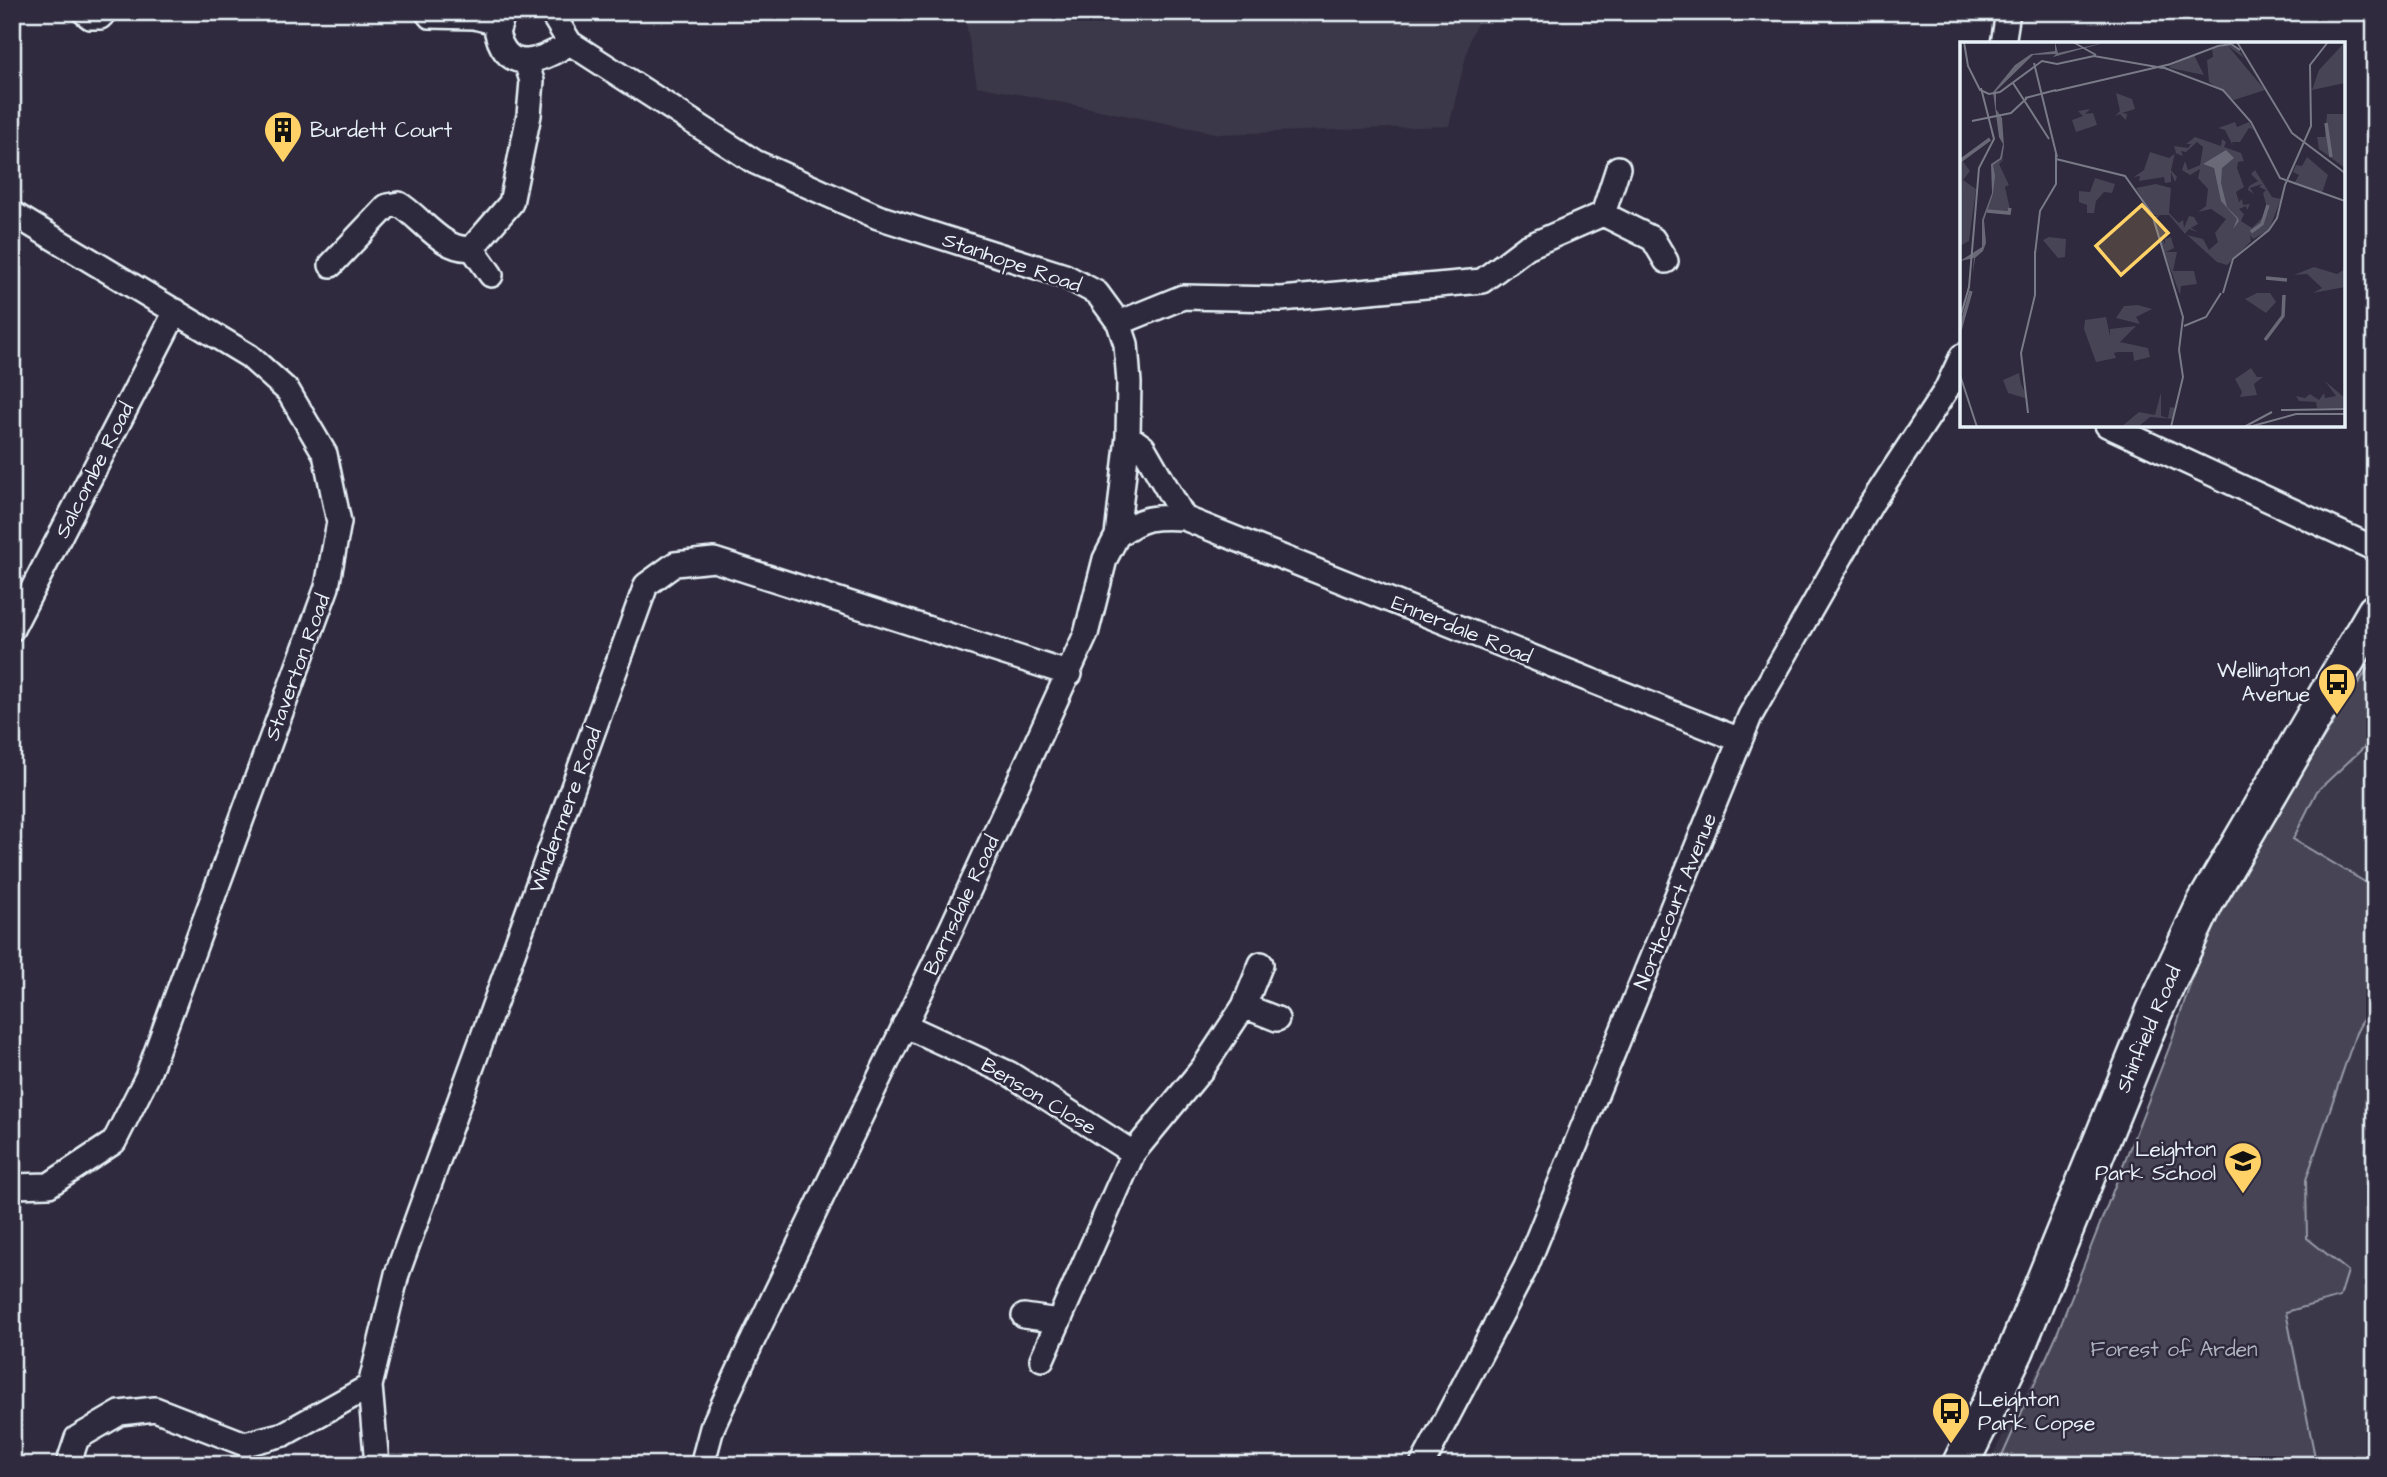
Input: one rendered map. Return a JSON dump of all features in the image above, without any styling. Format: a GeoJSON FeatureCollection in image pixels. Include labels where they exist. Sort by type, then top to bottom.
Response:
{"type":"FeatureCollection","features":[{"type":"Feature","properties":{"kind":"main road","name":"Shinfield Road"},"geometry":{"type":"LineString","coordinates":[[1960,1465],[2016,1350],[2154,1013],[2205,903],[2375,612]]}},
{"type":"Feature","properties":{"kind":"street"},"geometry":{"type":"LineString","coordinates":[[85,12],[90,17],[100,17],[104,12]]}},
{"type":"Feature","properties":{"kind":"street"},"geometry":{"type":"LineString","coordinates":[[427,12],[430,16],[501,18],[497,33],[505,52],[526,62],[550,55],[570,43]]}},
{"type":"Feature","properties":{"kind":"street","name":"Stanhope Road"},"geometry":{"type":"LineString","coordinates":[[551,12],[570,43],[755,162],[878,217],[1065,276],[1097,293],[1119,323]]}},
{"type":"Feature","properties":{"kind":"street"},"geometry":{"type":"LineString","coordinates":[[2003,42],[2008,12]]}},
{"type":"Feature","properties":{"kind":"street"},"geometry":{"type":"LineString","coordinates":[[331,265],[387,206],[399,204],[434,234],[463,250],[472,248],[510,203],[529,115],[532,81],[526,62]]}},
{"type":"Feature","properties":{"kind":"street"},"geometry":{"type":"LineString","coordinates":[[1119,323],[1183,297],[1280,299],[1482,281],[1527,247],[1603,214],[1618,168]]}},
{"type":"Feature","properties":{"kind":"street","name":"Staverton Road"},"geometry":{"type":"LineString","coordinates":[[12,213],[249,356],[288,391],[325,454],[339,522],[327,587],[152,1064],[125,1120],[114,1142],[49,1185],[12,1186]]}},
{"type":"Feature","properties":{"kind":"street"},"geometry":{"type":"LineString","coordinates":[[1603,214],[1653,239],[1666,261]]}},
{"type":"Feature","properties":{"kind":"street"},"geometry":{"type":"LineString","coordinates":[[472,248],[491,275]]}},
{"type":"Feature","properties":{"kind":"street","name":"Salcombe Road"},"geometry":{"type":"LineString","coordinates":[[12,629],[176,311]]}},
{"type":"Feature","properties":{"kind":"street","name":"Barnsdale Road"},"geometry":{"type":"LineString","coordinates":[[702,1465],[718,1416],[1070,674],[1086,634],[1105,559],[1117,536],[1128,436],[1129,383],[1126,344],[1119,323]]}},
{"type":"Feature","properties":{"kind":"street","name":"Northcourt Avenue"},"geometry":{"type":"LineString","coordinates":[[1422,1465],[1526,1266],[1750,716],[1871,504],[1946,390],[1960,362]]}},
{"type":"Feature","properties":{"kind":"street"},"geometry":{"type":"LineString","coordinates":[[2111,427],[2375,548]]}},
{"type":"Feature","properties":{"kind":"street"},"geometry":{"type":"LineString","coordinates":[[1128,436],[1143,447],[1184,518]]}},
{"type":"Feature","properties":{"kind":"street","name":"Ennerdale Road"},"geometry":{"type":"LineString","coordinates":[[1117,536],[1131,525],[1154,516],[1184,518],[1740,740]]}},
{"type":"Feature","properties":{"kind":"street","name":"Windermere Road"},"geometry":{"type":"LineString","coordinates":[[377,1465],[370,1386],[397,1274],[646,585],[675,564],[714,560],[1070,674]]}},
{"type":"Feature","properties":{"kind":"street"},"geometry":{"type":"LineString","coordinates":[[1042,1359],[1133,1153],[1203,1068],[1244,1006],[1261,964]]}},
{"type":"Feature","properties":{"kind":"street"},"geometry":{"type":"LineString","coordinates":[[1244,1006],[1277,1019]]}},
{"type":"Feature","properties":{"kind":"street","name":"Benson Close"},"geometry":{"type":"LineString","coordinates":[[904,1025],[1010,1074],[1133,1153]]}},
{"type":"Feature","properties":{"kind":"street"},"geometry":{"type":"LineString","coordinates":[[1024,1316],[1058,1321]]}},
{"type":"Feature","properties":{"kind":"street"},"geometry":{"type":"LineString","coordinates":[[68,1465],[77,1437],[120,1413],[155,1409],[245,1444],[284,1434],[370,1386]]}},
{"type":"Feature","properties":{"kind":"shaded area"},"geometry":{"type":"Polygon","coordinates":[[[964,12],[1483,12],[1471,36],[1449,126],[1220,134],[977,86],[964,12]]]}},
{"type":"Feature","properties":{"kind":"shaded area","name":"Forest of Arden"},"geometry":{"type":"Polygon","coordinates":[[[2375,658],[2375,1465],[1987,1465],[2053,1342],[2169,1048],[2215,910],[2375,658]]]}},
{"type":"Feature","properties":{"kind":"green space","name":"Forest of Arden"},"geometry":{"type":"Polygon","coordinates":[[[2375,657],[2375,737],[2317,791],[2293,839],[2375,888],[2375,997],[2356,1033],[2306,1180],[2307,1238],[2348,1271],[2340,1297],[2286,1312],[2315,1457],[2310,1465],[1998,1465],[2056,1336],[2169,1048],[2215,910],[2375,657]]]}},
{"type":"Feature","properties":{"kind":"place","name":"Burdett Court"},"geometry":{"type":"Point","coordinates":[283,164]}},
{"type":"Feature","properties":{"kind":"place","name":"Wellington Avenue"},"geometry":{"type":"Point","coordinates":[2337,716]}},
{"type":"Feature","properties":{"kind":"place","name":"Leighton Park School"},"geometry":{"type":"Point","coordinates":[2243,1195]}},
{"type":"Feature","properties":{"kind":"place","name":"Leighton Park Copse"},"geometry":{"type":"Point","coordinates":[1951,1445]}}]}
